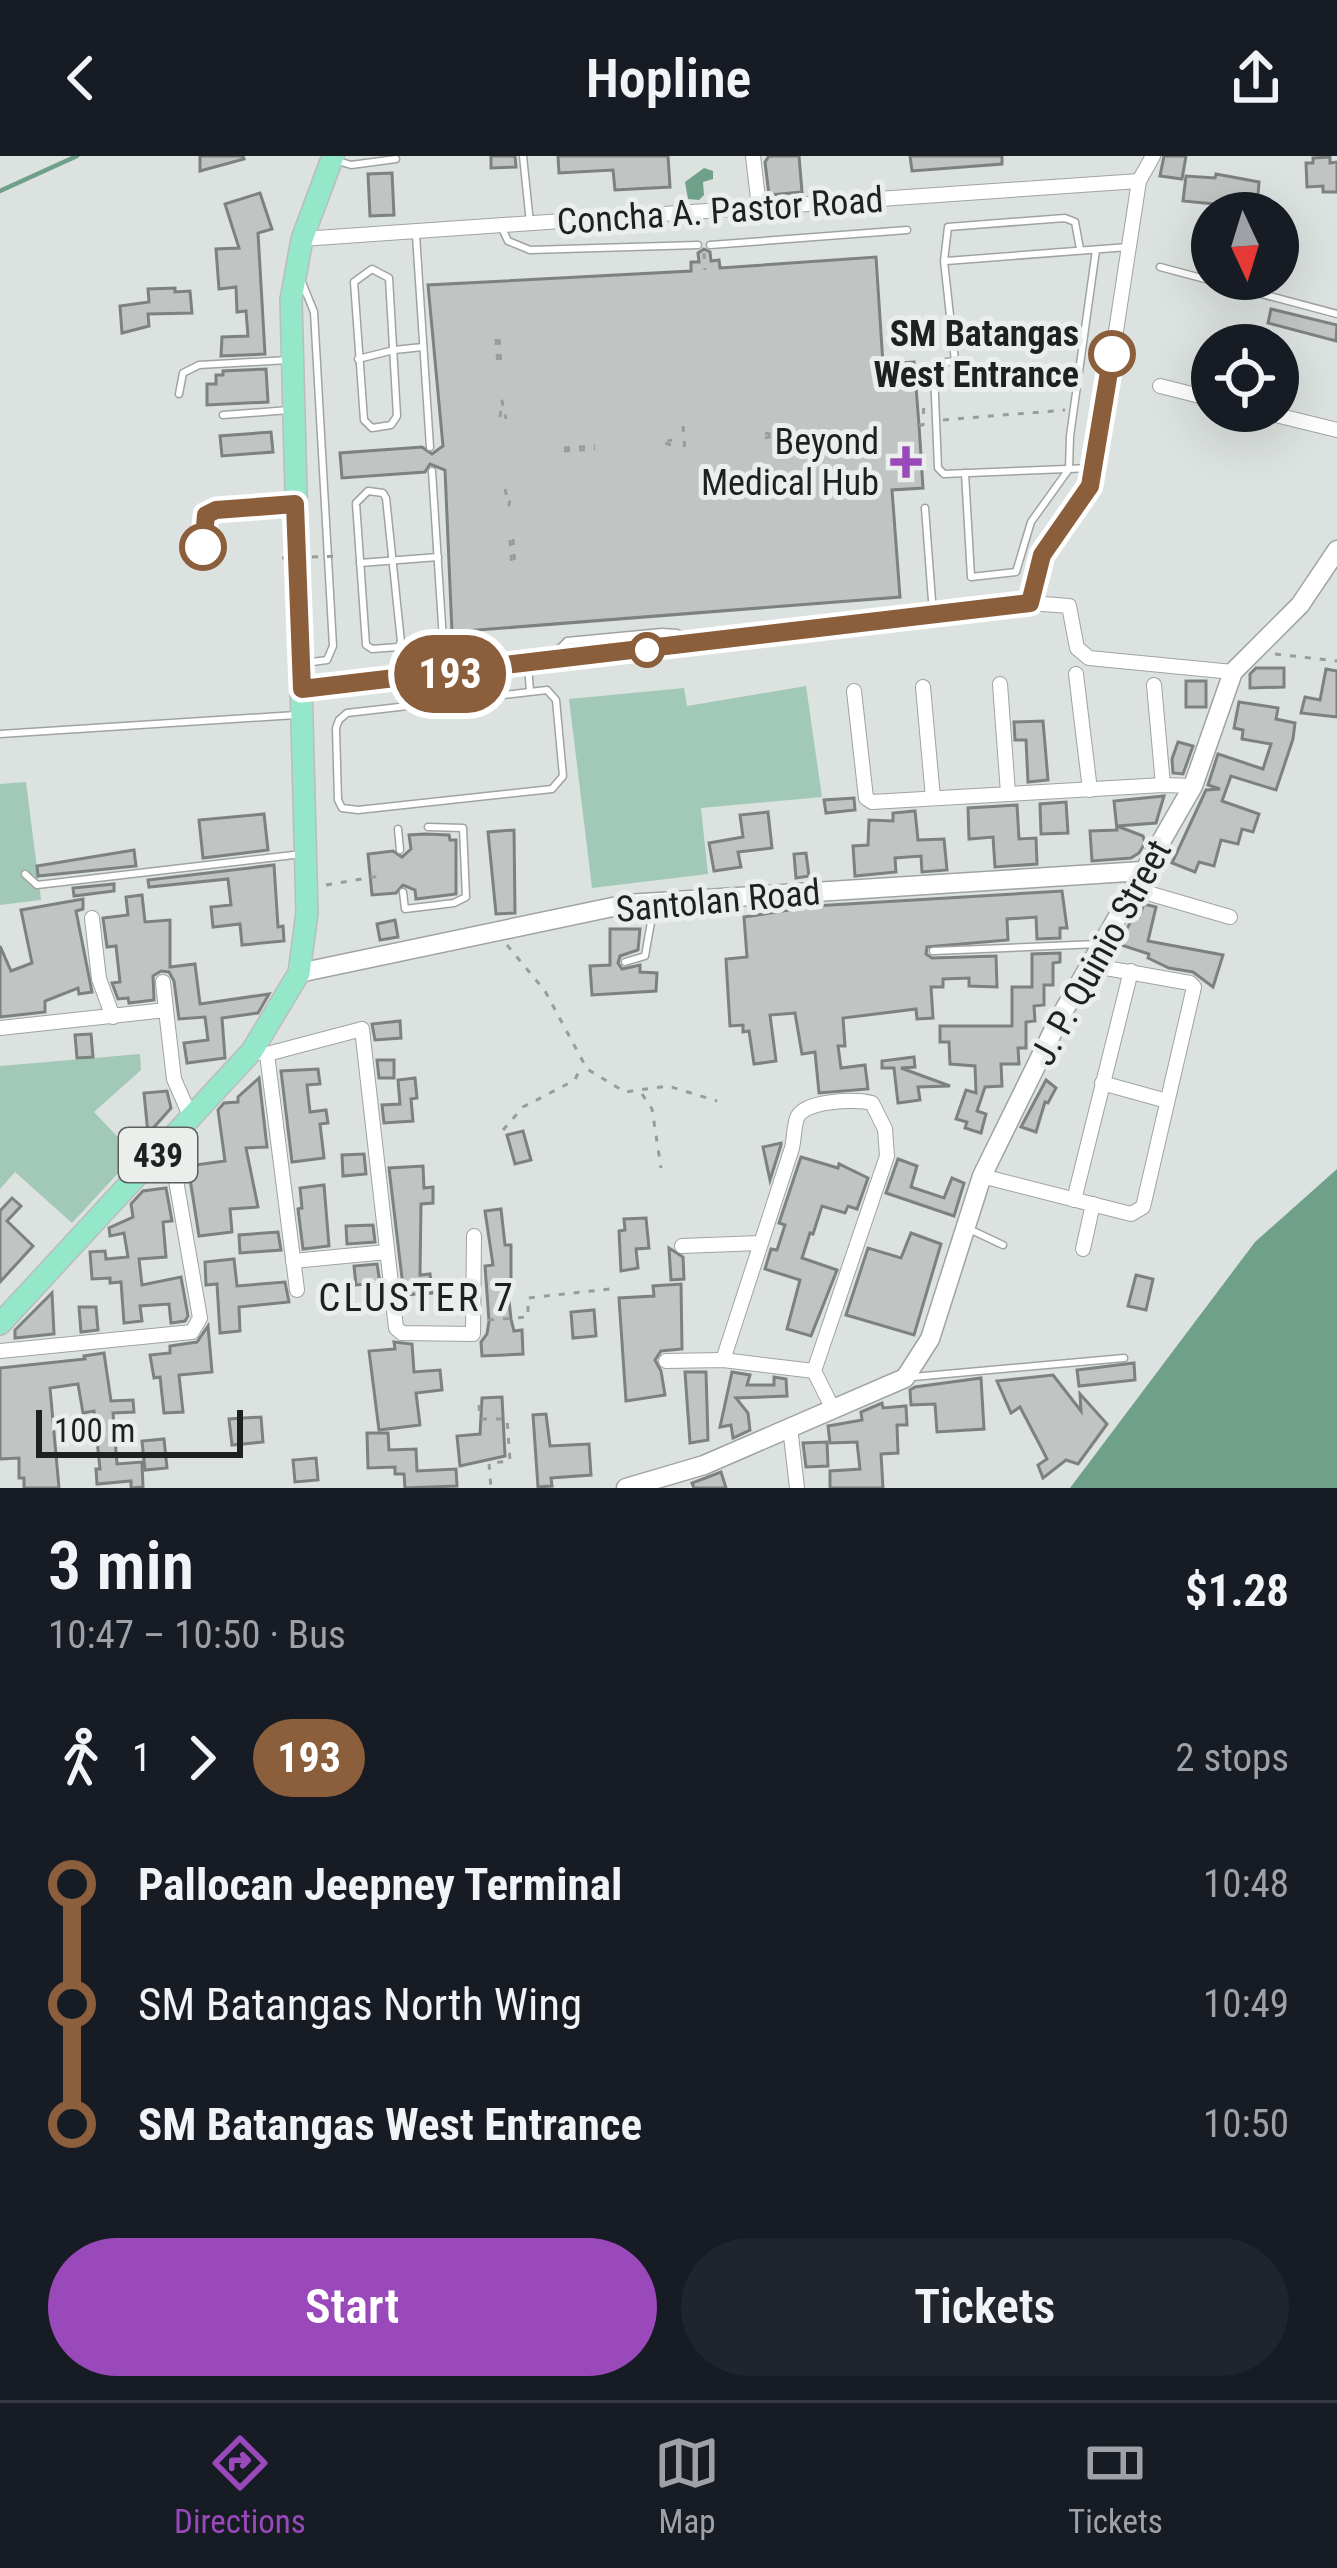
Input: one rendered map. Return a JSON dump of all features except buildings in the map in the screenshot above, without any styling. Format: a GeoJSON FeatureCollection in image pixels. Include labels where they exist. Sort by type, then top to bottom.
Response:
{"type":"FeatureCollection","features":[{"type":"Feature","properties":{"kind":"main road","name":"439"},"geometry":{"type":"LineString","coordinates":[[0,1324],[191,1118],[259,1053],[299,974],[307,914],[292,410],[294,270],[332,158]]}},
{"type":"Feature","properties":{"kind":"street"},"geometry":{"type":"LineString","coordinates":[[753,156],[759,207]]}},
{"type":"Feature","properties":{"kind":"street"},"geometry":{"type":"LineString","coordinates":[[1030,603],[1042,555],[1082,503],[1095,468],[1139,181],[1153,156]]}},
{"type":"Feature","properties":{"kind":"street","name":"Concha A. Pastor Road"},"geometry":{"type":"LineString","coordinates":[[302,239],[1139,181]]}},
{"type":"Feature","properties":{"kind":"street"},"geometry":{"type":"LineString","coordinates":[[1160,386],[1191,394]]}},
{"type":"Feature","properties":{"kind":"street"},"geometry":{"type":"LineString","coordinates":[[1299,421],[1337,430]]}},
{"type":"Feature","properties":{"kind":"street","name":"J. P. Quinio Street"},"geometry":{"type":"LineString","coordinates":[[905,1378],[930,1340],[982,1176],[1089,965],[1193,786],[1233,673],[1300,605],[1337,550]]}},
{"type":"Feature","properties":{"kind":"street"},"geometry":{"type":"LineString","coordinates":[[302,689],[1030,603],[1069,606],[1077,648],[1089,658],[1233,673]]}},
{"type":"Feature","properties":{"kind":"street"},"geometry":{"type":"LineString","coordinates":[[1076,674],[1090,790]]}},
{"type":"Feature","properties":{"kind":"street"},"geometry":{"type":"LineString","coordinates":[[1000,684],[1008,793]]}},
{"type":"Feature","properties":{"kind":"street"},"geometry":{"type":"LineString","coordinates":[[1154,685],[1163,784]]}},
{"type":"Feature","properties":{"kind":"street"},"geometry":{"type":"LineString","coordinates":[[923,687],[933,798]]}},
{"type":"Feature","properties":{"kind":"street"},"geometry":{"type":"LineString","coordinates":[[854,691],[866,798],[872,802],[1193,786]]}},
{"type":"Feature","properties":{"kind":"street"},"geometry":{"type":"LineString","coordinates":[[1138,880],[1230,917]]}},
{"type":"Feature","properties":{"kind":"street","name":"Santolan Road"},"geometry":{"type":"LineString","coordinates":[[299,974],[581,913],[655,902],[1138,880]]}},
{"type":"Feature","properties":{"kind":"street"},"geometry":{"type":"LineString","coordinates":[[92,918],[99,979],[112,1017]]}},
{"type":"Feature","properties":{"kind":"street"},"geometry":{"type":"LineString","coordinates":[[982,1176],[1131,1214],[1143,1207],[1195,987],[1089,965]]}},
{"type":"Feature","properties":{"kind":"street"},"geometry":{"type":"LineString","coordinates":[[1074,1200],[1131,971]]}},
{"type":"Feature","properties":{"kind":"street"},"geometry":{"type":"LineString","coordinates":[[163,982],[174,1078],[191,1118]]}},
{"type":"Feature","properties":{"kind":"street"},"geometry":{"type":"LineString","coordinates":[[0,1028],[166,1010]]}},
{"type":"Feature","properties":{"kind":"street"},"geometry":{"type":"LineString","coordinates":[[297,1290],[259,1053],[362,1029],[396,1328],[402,1333],[473,1334],[474,1236]]}},
{"type":"Feature","properties":{"kind":"street"},"geometry":{"type":"LineString","coordinates":[[1102,1083],[1167,1101]]}},
{"type":"Feature","properties":{"kind":"street"},"geometry":{"type":"LineString","coordinates":[[723,1360],[800,1112],[836,1102],[872,1103],[885,1129],[887,1156],[814,1371],[832,1409]]}},
{"type":"Feature","properties":{"kind":"street"},"geometry":{"type":"LineString","coordinates":[[0,1351],[191,1332],[198,1327],[174,1169],[163,1149]]}},
{"type":"Feature","properties":{"kind":"street"},"geometry":{"type":"LineString","coordinates":[[1083,1249],[1094,1204]]}},
{"type":"Feature","properties":{"kind":"street"},"geometry":{"type":"LineString","coordinates":[[682,1246],[760,1243]]}},
{"type":"Feature","properties":{"kind":"street"},"geometry":{"type":"LineString","coordinates":[[293,1261],[387,1252]]}},
{"type":"Feature","properties":{"kind":"street"},"geometry":{"type":"LineString","coordinates":[[666,1361],[723,1360],[814,1371]]}},
{"type":"Feature","properties":{"kind":"street"},"geometry":{"type":"LineString","coordinates":[[626,1488],[704,1465],[905,1378]]}},
{"type":"Feature","properties":{"kind":"street"},"geometry":{"type":"LineString","coordinates":[[790,1427],[797,1488]]}},
{"type":"Feature","properties":{"kind":"lane"},"geometry":{"type":"LineString","coordinates":[[524,156],[530,223]]}},
{"type":"Feature","properties":{"kind":"lane"},"geometry":{"type":"LineString","coordinates":[[332,158],[351,165],[396,159]]}},
{"type":"Feature","properties":{"kind":"lane"},"geometry":{"type":"LineString","coordinates":[[1080,249],[1075,222],[1065,218],[953,225],[946,233],[944,262],[955,361],[940,363],[934,372],[938,469],[944,474],[1095,468]]}},
{"type":"Feature","properties":{"kind":"lane"},"geometry":{"type":"LineString","coordinates":[[501,225],[508,241],[530,250],[698,245]]}},
{"type":"Feature","properties":{"kind":"lane"},"geometry":{"type":"LineString","coordinates":[[710,244],[907,230]]}},
{"type":"Feature","properties":{"kind":"lane"},"geometry":{"type":"LineString","coordinates":[[416,231],[430,447]]}},
{"type":"Feature","properties":{"kind":"lane"},"geometry":{"type":"LineString","coordinates":[[944,262],[1128,247]]}},
{"type":"Feature","properties":{"kind":"lane"},"geometry":{"type":"LineString","coordinates":[[965,473],[970,573],[975,577],[1016,572],[1031,522],[1069,469],[1096,250]]}},
{"type":"Feature","properties":{"kind":"lane"},"geometry":{"type":"LineString","coordinates":[[1160,267],[1337,314]]}},
{"type":"Feature","properties":{"kind":"lane"},"geometry":{"type":"LineString","coordinates":[[372,269],[389,278],[394,350],[397,416],[391,425],[371,428],[364,420],[354,281],[372,269]]}},
{"type":"Feature","properties":{"kind":"lane"},"geometry":{"type":"LineString","coordinates":[[294,270],[314,312],[333,646],[326,660],[301,664]]}},
{"type":"Feature","properties":{"kind":"lane"},"geometry":{"type":"LineString","coordinates":[[358,359],[423,347]]}},
{"type":"Feature","properties":{"kind":"lane"},"geometry":{"type":"LineString","coordinates":[[179,394],[182,373],[199,365],[291,359]]}},
{"type":"Feature","properties":{"kind":"lane"},"geometry":{"type":"LineString","coordinates":[[223,415],[292,410]]}},
{"type":"Feature","properties":{"kind":"lane"},"geometry":{"type":"LineString","coordinates":[[432,471],[446,674]]}},
{"type":"Feature","properties":{"kind":"lane"},"geometry":{"type":"LineString","coordinates":[[368,491],[383,493],[398,647],[372,649],[366,645],[360,563],[356,502],[368,491]]}},
{"type":"Feature","properties":{"kind":"lane"},"geometry":{"type":"LineString","coordinates":[[203,547],[206,515],[216,510],[295,504]]}},
{"type":"Feature","properties":{"kind":"lane"},"geometry":{"type":"LineString","coordinates":[[925,508],[933,617]]}},
{"type":"Feature","properties":{"kind":"lane"},"geometry":{"type":"LineString","coordinates":[[360,563],[437,557]]}},
{"type":"Feature","properties":{"kind":"lane"},"geometry":{"type":"LineString","coordinates":[[528,664],[530,691]]}},
{"type":"Feature","properties":{"kind":"lane"},"geometry":{"type":"LineString","coordinates":[[547,690],[556,700],[563,776],[559,785],[358,811],[342,808],[337,728],[346,713],[530,691],[547,690]]}},
{"type":"Feature","properties":{"kind":"lane"},"geometry":{"type":"LineString","coordinates":[[0,734],[302,714]]}},
{"type":"Feature","properties":{"kind":"lane"},"geometry":{"type":"LineString","coordinates":[[403,892],[405,909],[466,897],[463,828],[428,827]]}},
{"type":"Feature","properties":{"kind":"lane"},"geometry":{"type":"LineString","coordinates":[[398,830],[400,850]]}},
{"type":"Feature","properties":{"kind":"lane"},"geometry":{"type":"LineString","coordinates":[[26,874],[37,885],[305,854]]}},
{"type":"Feature","properties":{"kind":"lane"},"geometry":{"type":"LineString","coordinates":[[625,962],[646,954],[655,902]]}},
{"type":"Feature","properties":{"kind":"lane"},"geometry":{"type":"LineString","coordinates":[[933,951],[1102,944]]}},
{"type":"Feature","properties":{"kind":"lane"},"geometry":{"type":"LineString","coordinates":[[965,1227],[1003,1246]]}},
{"type":"Feature","properties":{"kind":"lane"},"geometry":{"type":"LineString","coordinates":[[905,1378],[1124,1358]]}},
{"type":"Feature","properties":{"kind":"path"},"geometry":{"type":"LineString","coordinates":[[498,339],[500,366]]}},
{"type":"Feature","properties":{"kind":"path"},"geometry":{"type":"LineString","coordinates":[[919,425],[923,424],[925,399],[926,421],[1073,409]]}},
{"type":"Feature","properties":{"kind":"path"},"geometry":{"type":"LineString","coordinates":[[682,426],[685,453]]}},
{"type":"Feature","properties":{"kind":"path"},"geometry":{"type":"LineString","coordinates":[[795,434],[826,431]]}},
{"type":"Feature","properties":{"kind":"path"},"geometry":{"type":"LineString","coordinates":[[564,450],[595,447]]}},
{"type":"Feature","properties":{"kind":"path"},"geometry":{"type":"LineString","coordinates":[[512,540],[514,568]]}},
{"type":"Feature","properties":{"kind":"path"},"geometry":{"type":"LineString","coordinates":[[282,559],[339,556]]}},
{"type":"Feature","properties":{"kind":"path"},"geometry":{"type":"LineString","coordinates":[[1255,652],[1337,661]]}},
{"type":"Feature","properties":{"kind":"path"},"geometry":{"type":"LineString","coordinates":[[330,885],[380,876]]}},
{"type":"Feature","properties":{"kind":"path"},"geometry":{"type":"LineString","coordinates":[[504,932],[507,945],[545,991],[581,1064],[625,1092],[668,1086],[717,1101]]}},
{"type":"Feature","properties":{"kind":"path"},"geometry":{"type":"LineString","coordinates":[[503,1130],[523,1107],[575,1080],[581,1064]]}},
{"type":"Feature","properties":{"kind":"path"},"geometry":{"type":"LineString","coordinates":[[640,1093],[652,1109],[661,1168]]}},
{"type":"Feature","properties":{"kind":"path"},"geometry":{"type":"LineString","coordinates":[[474,1321],[528,1317],[528,1298],[610,1288]]}},
{"type":"Feature","properties":{"kind":"path"},"geometry":{"type":"LineString","coordinates":[[479,1405],[480,1419],[507,1419],[510,1461],[489,1463],[491,1488]]}},
{"type":"Feature","properties":{"kind":"shaded area"},"geometry":{"type":"Polygon","coordinates":[[[704,168],[713,171],[713,179],[703,182],[704,195],[699,200],[688,199],[685,182],[704,168]]]}},
{"type":"Feature","properties":{"kind":"shaded area"},"geometry":{"type":"Polygon","coordinates":[[[806,686],[822,797],[701,808],[708,874],[592,888],[569,699],[684,688],[687,706],[806,686]]]}},
{"type":"Feature","properties":{"kind":"shaded area"},"geometry":{"type":"Polygon","coordinates":[[[26,782],[41,900],[0,905],[0,784],[26,782]]]}},
{"type":"Feature","properties":{"kind":"shaded area"},"geometry":{"type":"Polygon","coordinates":[[[140,1054],[141,1070],[94,1112],[135,1155],[72,1223],[15,1172],[0,1189],[0,1066],[140,1054]]]}},
{"type":"Feature","properties":{"kind":"shaded area"},"geometry":{"type":"Polygon","coordinates":[[[1337,1169],[1337,1488],[1070,1488],[1255,1242],[1337,1169]]]}},
{"type":"Feature","properties":{"kind":"waterway"},"geometry":{"type":"LineString","coordinates":[[0,191],[77,156]]}},
{"type":"Feature","properties":{"kind":"bus line","name":"193"},"geometry":{"type":"LineString","coordinates":[[203,547],[202,526],[206,515],[216,510],[295,504],[302,689],[1030,603],[1042,555],[1090,486],[1112,354]]}},
{"type":"Feature","properties":{"kind":"place","name":"SM Batangas West Entrance"},"geometry":{"type":"Point","coordinates":[1112,354]}},
{"type":"Feature","properties":{"kind":"place","name":"Beyond Medical Hub"},"geometry":{"type":"Point","coordinates":[906,462]}},
{"type":"Feature","properties":{"kind":"district","name":"CLUSTER 7"},"geometry":{"type":"Point","coordinates":[417,1297]}}]}
